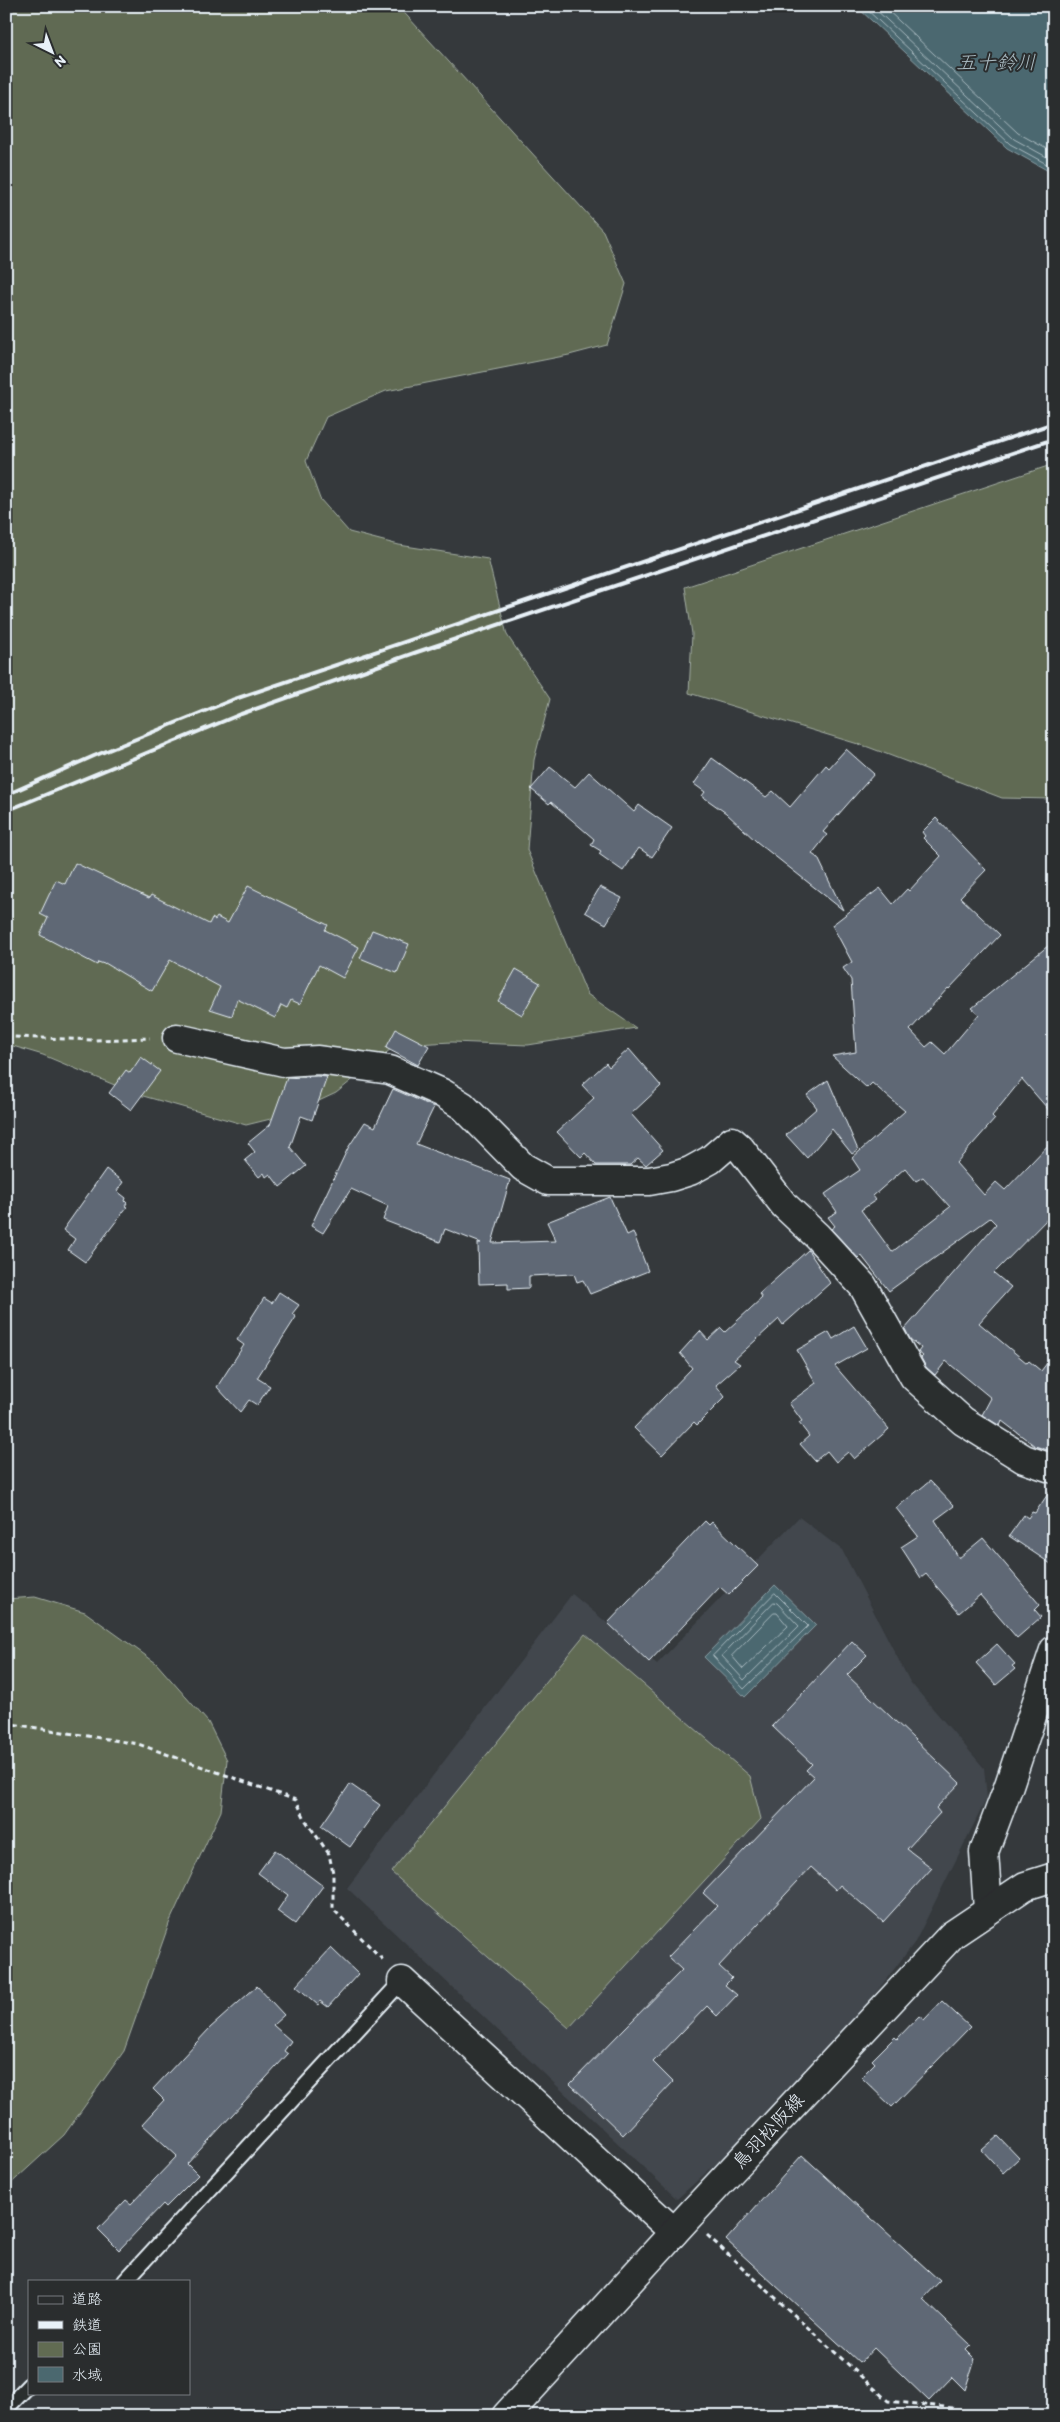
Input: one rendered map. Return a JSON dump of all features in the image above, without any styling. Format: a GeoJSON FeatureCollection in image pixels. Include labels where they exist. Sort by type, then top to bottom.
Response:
{"type":"FeatureCollection","features":[{"type":"Feature","properties":{"kind":"street"},"geometry":{"type":"LineString","coordinates":[[177,1038],[284,1062],[318,1060],[390,1070],[442,1093],[463,1106],[523,1167],[548,1181],[649,1181],[671,1177],[690,1171],[710,1160],[732,1141],[740,1148],[784,1205],[817,1236],[863,1286],[914,1377],[963,1421],[1024,1459],[1054,1469]]}},
{"type":"Feature","properties":{"kind":"street"},"geometry":{"type":"LineString","coordinates":[[988,1910],[984,1852],[1009,1785],[1054,1650]]}},
{"type":"Feature","properties":{"kind":"street","name":"鳥羽松阪線"},"geometry":{"type":"LineString","coordinates":[[506,2416],[681,2224],[952,1936],[1025,1886],[1054,1877]]}},
{"type":"Feature","properties":{"kind":"street"},"geometry":{"type":"LineString","coordinates":[[402,1981],[681,2224]]}},
{"type":"Feature","properties":{"kind":"lane"},"geometry":{"type":"LineString","coordinates":[[126,2280],[402,1981]]}},
{"type":"Feature","properties":{"kind":"lane"},"geometry":{"type":"LineString","coordinates":[[6,2409],[28,2386]]}},
{"type":"Feature","properties":{"kind":"path"},"geometry":{"type":"LineString","coordinates":[[6,1039],[14,1037],[95,1040],[177,1038]]}},
{"type":"Feature","properties":{"kind":"path"},"geometry":{"type":"LineString","coordinates":[[6,1723],[138,1744],[296,1800],[306,1821],[329,1854],[334,1873],[333,1909],[402,1981]]}},
{"type":"Feature","properties":{"kind":"path"},"geometry":{"type":"LineString","coordinates":[[681,2224],[888,2401],[954,2408],[953,2416]]}},
{"type":"Feature","properties":{"kind":"shaded area"},"geometry":{"type":"Polygon","coordinates":[[[799,1517],[842,1550],[910,1682],[984,1768],[987,1798],[915,1942],[810,2078],[677,2199],[347,1888],[572,1594],[657,1664],[799,1517]]]}},
{"type":"Feature","properties":{"kind":"green space"},"geometry":{"type":"Polygon","coordinates":[[[6,6],[398,6],[603,231],[626,284],[607,345],[569,355],[386,391],[326,417],[306,461],[320,499],[349,532],[399,545],[488,559],[507,635],[550,699],[534,760],[527,850],[587,994],[636,1028],[528,1045],[452,1042],[396,1045],[336,1093],[291,1114],[246,1125],[136,1094],[43,1055],[6,1044],[6,6]]]}},
{"type":"Feature","properties":{"kind":"green space"},"geometry":{"type":"Polygon","coordinates":[[[1054,464],[1054,799],[1002,798],[868,747],[689,693],[692,634],[685,587],[1054,464]]]}},
{"type":"Feature","properties":{"kind":"green space"},"geometry":{"type":"Polygon","coordinates":[[[35,1597],[85,1612],[156,1663],[208,1722],[227,1760],[221,1811],[170,1921],[124,2051],[64,2135],[6,2188],[6,1599],[35,1597]]]}},
{"type":"Feature","properties":{"kind":"green space"},"geometry":{"type":"Polygon","coordinates":[[[585,1634],[750,1776],[761,1819],[569,2028],[391,1872],[585,1634]]]}},
{"type":"Feature","properties":{"kind":"water","name":"五十鈴川"},"geometry":{"type":"Polygon","coordinates":[[[856,6],[1054,6],[1054,174],[1007,148],[856,6]]]}},
{"type":"Feature","properties":{"kind":"water"},"geometry":{"type":"Polygon","coordinates":[[[775,1585],[816,1625],[745,1697],[704,1657],[775,1585]]]}},
{"type":"Feature","properties":{"kind":"building"},"geometry":{"type":"Polygon","coordinates":[[[846,749],[874,774],[823,832],[827,835],[812,854],[818,858],[843,910],[757,842],[726,813],[702,796],[705,792],[694,784],[712,758],[766,797],[773,791],[790,807],[826,765],[829,768],[846,749]]]}},
{"type":"Feature","properties":{"kind":"building"},"geometry":{"type":"Polygon","coordinates":[[[550,767],[575,787],[589,772],[634,812],[639,805],[672,828],[652,857],[639,848],[623,871],[599,854],[601,851],[591,845],[594,839],[551,802],[549,804],[531,789],[550,767]]]}},
{"type":"Feature","properties":{"kind":"building"},"geometry":{"type":"Polygon","coordinates":[[[936,818],[986,870],[960,897],[1000,935],[910,1030],[926,1047],[932,1042],[945,1054],[979,1014],[972,1008],[1054,941],[1054,1116],[1022,1079],[992,1116],[995,1119],[956,1163],[984,1195],[996,1182],[1005,1190],[1054,1139],[1054,1212],[994,1273],[1011,1287],[979,1323],[1027,1363],[1029,1361],[1041,1371],[1054,1354],[1054,1452],[1035,1446],[1002,1421],[1000,1426],[982,1415],[991,1398],[946,1361],[935,1375],[926,1367],[921,1358],[923,1356],[918,1352],[921,1348],[910,1339],[905,1329],[996,1224],[990,1218],[889,1291],[861,1255],[858,1258],[831,1229],[835,1226],[828,1217],[837,1212],[825,1194],[860,1170],[852,1158],[905,1111],[872,1083],[867,1088],[832,1056],[856,1052],[851,980],[843,968],[852,962],[832,925],[880,888],[893,904],[907,889],[909,891],[941,856],[923,838],[925,836],[922,832],[936,818]],[[905,1168],[873,1196],[876,1200],[861,1210],[892,1252],[950,1207],[923,1177],[916,1181],[905,1168]]]}},
{"type":"Feature","properties":{"kind":"building"},"geometry":{"type":"Polygon","coordinates":[[[75,863],[149,898],[151,895],[209,924],[212,918],[215,920],[217,917],[228,923],[248,886],[328,925],[325,930],[359,947],[343,978],[319,965],[300,1004],[291,1000],[287,1008],[281,1005],[275,1018],[237,999],[232,1016],[210,1009],[220,987],[170,960],[152,991],[105,963],[98,962],[97,965],[40,935],[48,918],[40,914],[56,880],[65,884],[75,863]]]}},
{"type":"Feature","properties":{"kind":"building"},"geometry":{"type":"Polygon","coordinates":[[[600,887],[622,898],[606,924],[585,912],[600,887]]]}},
{"type":"Feature","properties":{"kind":"building"},"geometry":{"type":"Polygon","coordinates":[[[372,930],[409,944],[397,973],[360,958],[372,930]]]}},
{"type":"Feature","properties":{"kind":"building"},"geometry":{"type":"Polygon","coordinates":[[[516,969],[540,983],[522,1015],[498,1001],[516,969]]]}},
{"type":"Feature","properties":{"kind":"building"},"geometry":{"type":"Polygon","coordinates":[[[396,1029],[429,1046],[418,1065],[386,1048],[396,1029]]]}},
{"type":"Feature","properties":{"kind":"building"},"geometry":{"type":"Polygon","coordinates":[[[629,1049],[661,1086],[631,1114],[663,1150],[646,1165],[638,1158],[630,1165],[596,1165],[585,1153],[581,1157],[557,1132],[594,1098],[582,1085],[606,1063],[609,1067],[629,1049]]]}},
{"type":"Feature","properties":{"kind":"building"},"geometry":{"type":"Polygon","coordinates":[[[141,1057],[160,1071],[131,1110],[109,1093],[126,1070],[130,1073],[141,1057]]]}},
{"type":"Feature","properties":{"kind":"building"},"geometry":{"type":"Polygon","coordinates":[[[327,1077],[312,1120],[301,1116],[290,1147],[306,1166],[280,1187],[270,1174],[266,1177],[264,1173],[259,1177],[245,1160],[255,1152],[248,1143],[270,1125],[287,1078],[327,1077]]]}},
{"type":"Feature","properties":{"kind":"building"},"geometry":{"type":"Polygon","coordinates":[[[828,1080],[858,1150],[852,1154],[832,1129],[807,1158],[786,1135],[817,1108],[807,1095],[828,1080]]]}},
{"type":"Feature","properties":{"kind":"building"},"geometry":{"type":"Polygon","coordinates":[[[393,1089],[434,1107],[416,1144],[510,1180],[492,1243],[556,1241],[547,1222],[610,1197],[627,1235],[633,1232],[648,1271],[590,1294],[583,1280],[577,1282],[574,1274],[529,1276],[529,1288],[508,1289],[508,1283],[479,1284],[478,1243],[481,1243],[445,1229],[440,1242],[383,1220],[388,1206],[351,1189],[323,1233],[311,1226],[348,1148],[365,1122],[375,1127],[393,1089]]]}},
{"type":"Feature","properties":{"kind":"building"},"geometry":{"type":"Polygon","coordinates":[[[106,1169],[123,1182],[117,1191],[126,1198],[125,1201],[127,1203],[125,1206],[127,1207],[85,1262],[68,1250],[75,1239],[63,1230],[106,1169]]]}},
{"type":"Feature","properties":{"kind":"building"},"geometry":{"type":"Polygon","coordinates":[[[808,1250],[830,1283],[783,1325],[779,1319],[734,1360],[740,1364],[716,1385],[725,1397],[697,1425],[694,1422],[662,1455],[634,1428],[692,1368],[680,1353],[700,1331],[708,1340],[721,1328],[725,1332],[762,1298],[759,1294],[808,1250]]]}},
{"type":"Feature","properties":{"kind":"building"},"geometry":{"type":"Polygon","coordinates":[[[279,1292],[299,1305],[292,1314],[296,1317],[257,1378],[270,1386],[257,1405],[249,1400],[240,1412],[217,1387],[244,1345],[237,1340],[264,1298],[272,1303],[279,1292]]]}},
{"type":"Feature","properties":{"kind":"building"},"geometry":{"type":"Polygon","coordinates":[[[854,1326],[867,1348],[835,1366],[889,1429],[854,1459],[848,1452],[836,1462],[827,1451],[815,1461],[800,1444],[809,1436],[799,1423],[802,1421],[789,1403],[816,1383],[797,1350],[829,1332],[833,1339],[854,1326]]]}},
{"type":"Feature","properties":{"kind":"building"},"geometry":{"type":"Polygon","coordinates":[[[930,1481],[954,1506],[935,1520],[959,1558],[983,1538],[1040,1605],[1035,1610],[1041,1617],[1017,1638],[980,1595],[959,1613],[926,1574],[921,1578],[901,1547],[918,1536],[896,1508],[930,1481]]]}},
{"type":"Feature","properties":{"kind":"building"},"geometry":{"type":"Polygon","coordinates":[[[1054,1485],[1054,1566],[1009,1536],[1024,1515],[1028,1518],[1032,1512],[1035,1513],[1054,1485]]]}},
{"type":"Feature","properties":{"kind":"building"},"geometry":{"type":"Polygon","coordinates":[[[705,1521],[709,1525],[712,1522],[758,1566],[729,1595],[720,1587],[649,1662],[608,1623],[705,1521]]]}},
{"type":"Feature","properties":{"kind":"building"},"geometry":{"type":"Polygon","coordinates":[[[852,1641],[867,1655],[847,1675],[960,1783],[936,1808],[940,1813],[907,1849],[932,1868],[883,1922],[840,1885],[836,1890],[811,1867],[719,1966],[732,1978],[725,1985],[737,1995],[717,2016],[707,2006],[653,2062],[673,2082],[623,2135],[570,2084],[682,1970],[668,1957],[717,1906],[703,1893],[814,1777],[806,1770],[812,1764],[772,1726],[852,1641]]]}},
{"type":"Feature","properties":{"kind":"building"},"geometry":{"type":"Polygon","coordinates":[[[997,1644],[1015,1664],[1012,1666],[1015,1669],[996,1685],[976,1663],[997,1644]]]}},
{"type":"Feature","properties":{"kind":"building"},"geometry":{"type":"Polygon","coordinates":[[[350,1784],[380,1805],[350,1847],[321,1826],[350,1784]]]}},
{"type":"Feature","properties":{"kind":"building"},"geometry":{"type":"Polygon","coordinates":[[[275,1850],[323,1886],[295,1924],[277,1911],[288,1895],[258,1873],[275,1850]]]}},
{"type":"Feature","properties":{"kind":"building"},"geometry":{"type":"Polygon","coordinates":[[[331,1948],[358,1974],[328,2007],[320,2001],[318,2005],[296,1986],[331,1948]]]}},
{"type":"Feature","properties":{"kind":"building"},"geometry":{"type":"Polygon","coordinates":[[[257,1986],[284,2015],[273,2025],[291,2041],[284,2051],[288,2054],[187,2164],[198,2175],[166,2207],[163,2204],[119,2250],[98,2229],[126,2200],[131,2204],[177,2156],[142,2124],[164,2100],[153,2089],[210,2028],[257,1986]]]}},
{"type":"Feature","properties":{"kind":"building"},"geometry":{"type":"Polygon","coordinates":[[[942,2001],[970,2027],[892,2107],[861,2077],[875,2063],[872,2060],[895,2037],[897,2039],[919,2016],[924,2020],[942,2001]]]}},
{"type":"Feature","properties":{"kind":"building"},"geometry":{"type":"Polygon","coordinates":[[[998,2136],[1019,2158],[1003,2173],[982,2150],[998,2136]]]}},
{"type":"Feature","properties":{"kind":"building"},"geometry":{"type":"Polygon","coordinates":[[[802,2155],[940,2281],[923,2299],[971,2345],[966,2350],[975,2359],[965,2390],[952,2377],[929,2401],[874,2348],[860,2363],[726,2240],[802,2155]]]}},
{"type":"Feature","properties":{"kind":"railway"},"geometry":{"type":"LineString","coordinates":[[6,795],[94,756],[232,700],[1054,423]]}},
{"type":"Feature","properties":{"kind":"railway"},"geometry":{"type":"LineString","coordinates":[[6,811],[241,714],[417,652],[1054,439]]}}]}
